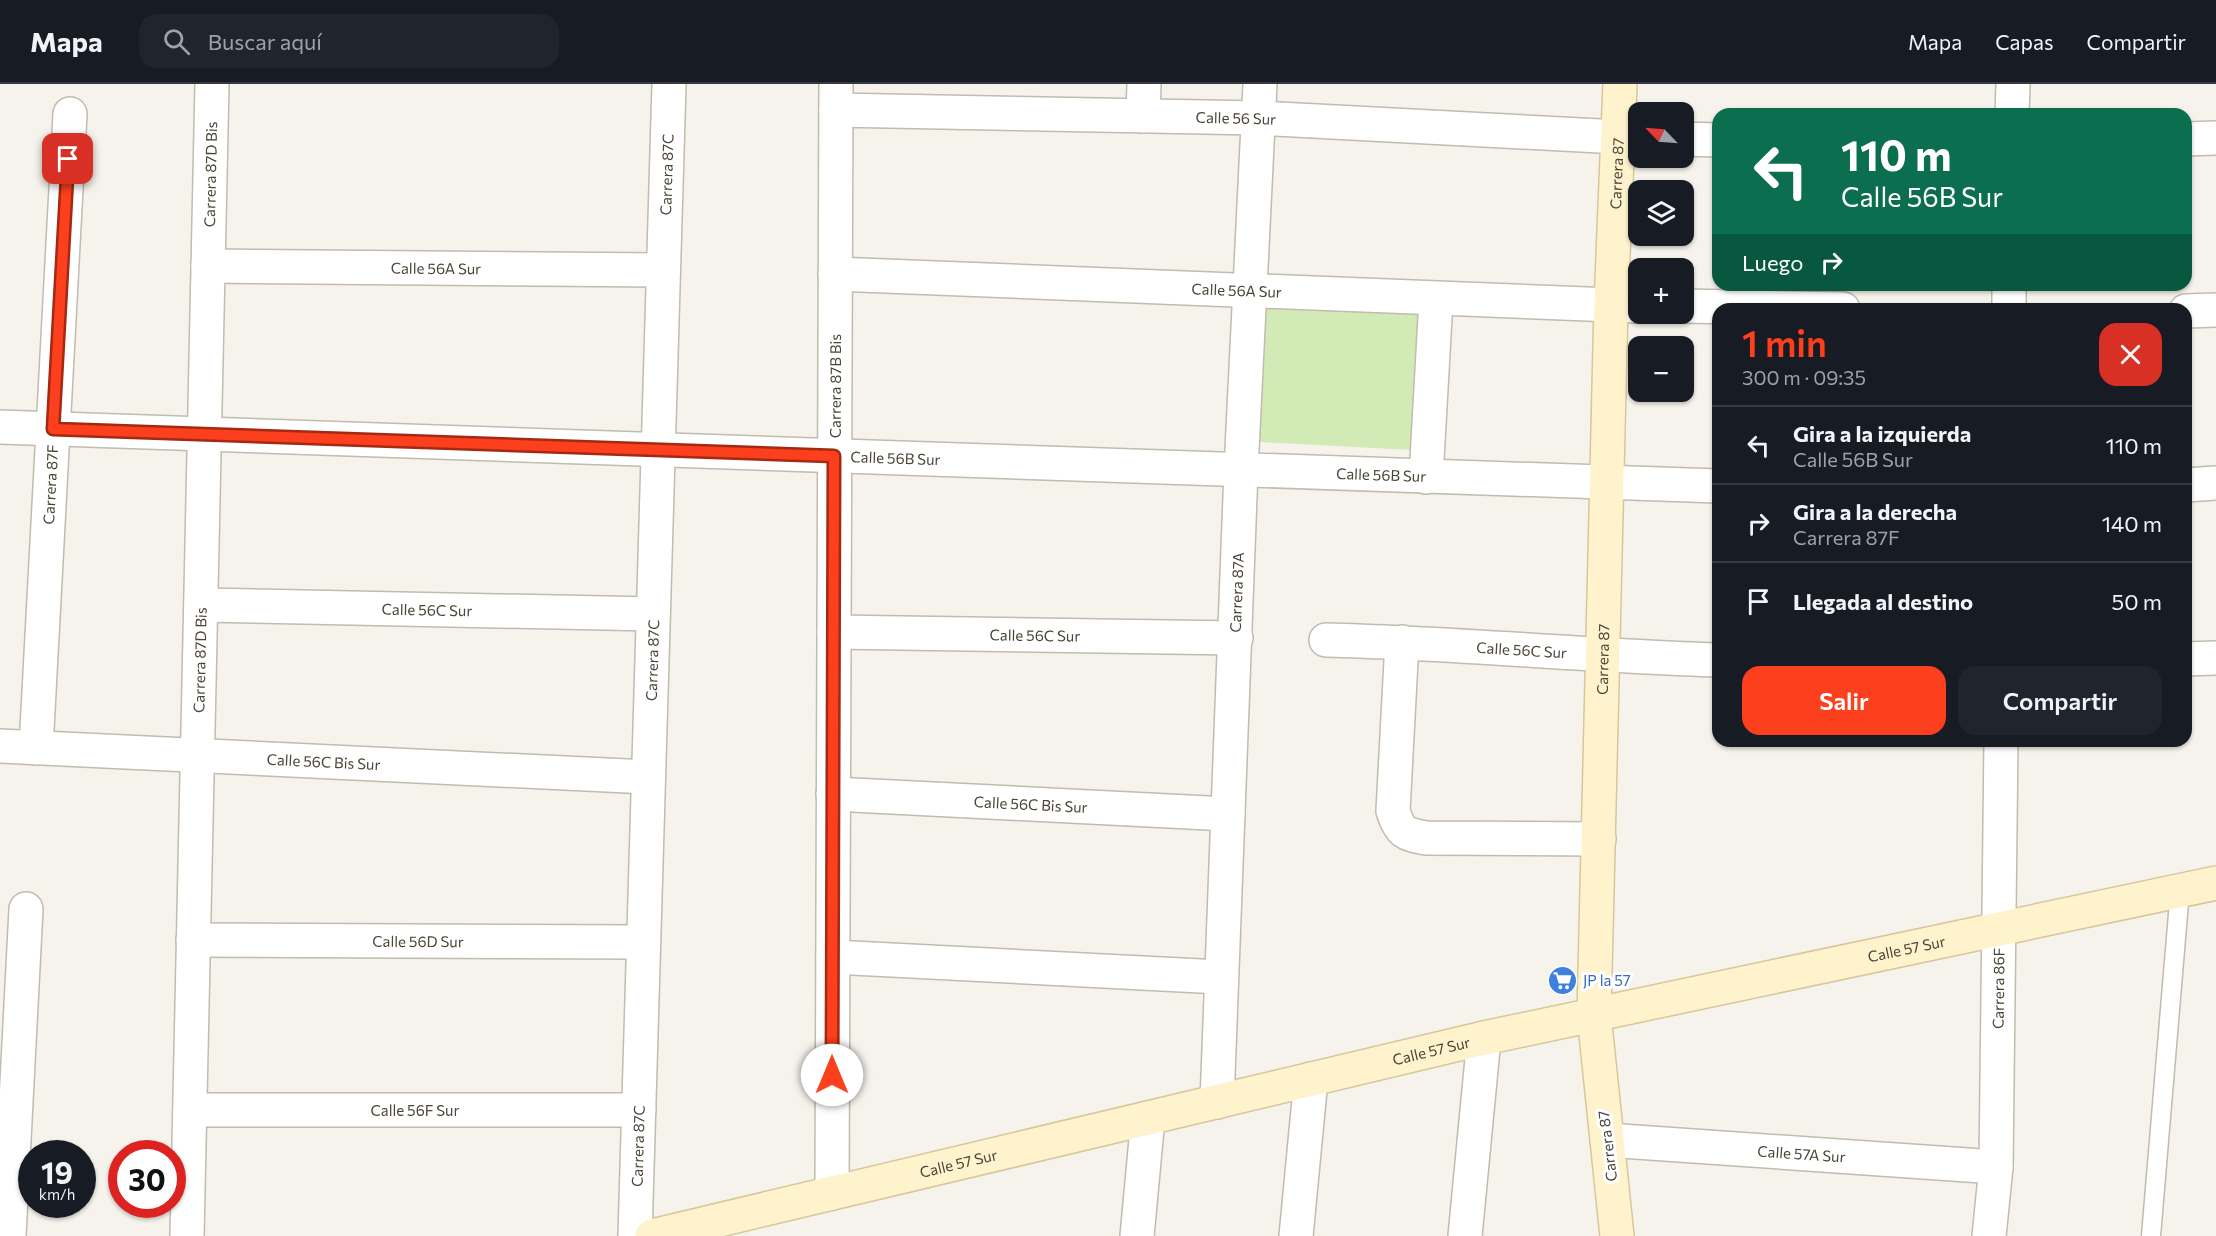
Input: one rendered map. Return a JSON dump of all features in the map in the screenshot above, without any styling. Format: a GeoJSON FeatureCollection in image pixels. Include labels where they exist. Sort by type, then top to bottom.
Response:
{"type":"FeatureCollection","features":[{"type":"Feature","properties":{"kind":"street","name":"Carrera 87D Bis"},"geometry":{"type":"LineString","coordinates":[[187,1236],[212,84]]}},
{"type":"Feature","properties":{"kind":"street","name":"Carrera 87C"},"geometry":{"type":"LineString","coordinates":[[635,1236],[669,84]]}},
{"type":"Feature","properties":{"kind":"street"},"geometry":{"type":"LineString","coordinates":[[1143,116],[1144,84]]}},
{"type":"Feature","properties":{"kind":"street","name":"Carrera 87A"},"geometry":{"type":"LineString","coordinates":[[1217,1102],[1220,977],[1260,84]]}},
{"type":"Feature","properties":{"kind":"street","name":"Carrera 87"},"geometry":{"type":"LineString","coordinates":[[1617,1236],[1594,1015],[1605,656],[1606,483],[1624,305],[1628,138],[1620,84]]}},
{"type":"Feature","properties":{"kind":"street"},"geometry":{"type":"LineString","coordinates":[[2012,108],[2013,84]]}},
{"type":"Feature","properties":{"kind":"street","name":"Calle 56 Sur"},"geometry":{"type":"LineString","coordinates":[[836,97],[1143,116],[1258,118],[1628,138]]}},
{"type":"Feature","properties":{"kind":"street","name":"Carrera 87B Bis"},"geometry":{"type":"LineString","coordinates":[[832,1193],[836,97]]}},
{"type":"Feature","properties":{"kind":"street","name":"Carrera 87F"},"geometry":{"type":"LineString","coordinates":[[36,747],[70,114]]}},
{"type":"Feature","properties":{"kind":"street"},"geometry":{"type":"LineString","coordinates":[[2192,140],[2216,138]]}},
{"type":"Feature","properties":{"kind":"street"},"geometry":{"type":"LineString","coordinates":[[1694,139],[1712,140]]}},
{"type":"Feature","properties":{"kind":"street","name":"Calle 56A Sur"},"geometry":{"type":"LineString","coordinates":[[208,266],[663,270]]}},
{"type":"Feature","properties":{"kind":"street","name":"Calle 56A Sur"},"geometry":{"type":"LineString","coordinates":[[835,274],[1436,300],[1624,305]]}},
{"type":"Feature","properties":{"kind":"street"},"geometry":{"type":"LineString","coordinates":[[1425,477],[1436,300]]}},
{"type":"Feature","properties":{"kind":"street"},"geometry":{"type":"LineString","coordinates":[[1694,306],[1712,307]]}},
{"type":"Feature","properties":{"kind":"street"},"geometry":{"type":"LineString","coordinates":[[2192,311],[2216,310]]}},
{"type":"Feature","properties":{"kind":"street","name":"Calle 56B Sur"},"geometry":{"type":"LineString","coordinates":[[0,427],[1712,486]]}},
{"type":"Feature","properties":{"kind":"street"},"geometry":{"type":"LineString","coordinates":[[2192,485],[2216,483]]}},
{"type":"Feature","properties":{"kind":"street","name":"Calle 56C Sur"},"geometry":{"type":"LineString","coordinates":[[201,605],[653,614]]}},
{"type":"Feature","properties":{"kind":"street","name":"Calle 56C Sur"},"geometry":{"type":"LineString","coordinates":[[834,632],[1236,638]]}},
{"type":"Feature","properties":{"kind":"street","name":"Calle 56C Sur"},"geometry":{"type":"LineString","coordinates":[[1326,640],[1402,642],[1605,656],[1712,660]]}},
{"type":"Feature","properties":{"kind":"street"},"geometry":{"type":"LineString","coordinates":[[1402,642],[1393,812],[1398,825],[1406,834],[1426,838],[1599,839]]}},
{"type":"Feature","properties":{"kind":"street"},"geometry":{"type":"LineString","coordinates":[[2192,659],[2216,658]]}},
{"type":"Feature","properties":{"kind":"street","name":"Calle 56C Bis Sur"},"geometry":{"type":"LineString","coordinates":[[0,746],[648,777]]}},
{"type":"Feature","properties":{"kind":"street","name":"Carrera 86F"},"geometry":{"type":"LineString","coordinates":[[1989,1236],[1996,1167],[2001,747]]}},
{"type":"Feature","properties":{"kind":"street","name":"Calle 56C Bis Sur"},"geometry":{"type":"LineString","coordinates":[[833,794],[1228,814]]}},
{"type":"Feature","properties":{"kind":"street","name":"Calle 57 Sur"},"geometry":{"type":"LineString","coordinates":[[652,1236],[1484,1038],[2216,883]]}},
{"type":"Feature","properties":{"kind":"street"},"geometry":{"type":"LineString","coordinates":[[9,1236],[26,909]]}},
{"type":"Feature","properties":{"kind":"street","name":"Calle 56D Sur"},"geometry":{"type":"LineString","coordinates":[[194,940],[643,942]]}},
{"type":"Feature","properties":{"kind":"street"},"geometry":{"type":"LineString","coordinates":[[833,957],[1220,977]]}},
{"type":"Feature","properties":{"kind":"street"},"geometry":{"type":"LineString","coordinates":[[1466,1236],[1484,1038]]}},
{"type":"Feature","properties":{"kind":"street"},"geometry":{"type":"LineString","coordinates":[[1296,1236],[1311,1079]]}},
{"type":"Feature","properties":{"kind":"street","name":"Calle 56F Sur"},"geometry":{"type":"LineString","coordinates":[[190,1110],[639,1110]]}},
{"type":"Feature","properties":{"kind":"street"},"geometry":{"type":"LineString","coordinates":[[1137,1236],[1148,1118]]}},
{"type":"Feature","properties":{"kind":"street","name":"Calle 57A Sur"},"geometry":{"type":"LineString","coordinates":[[1607,1140],[1996,1167]]}},
{"type":"Feature","properties":{"kind":"lane"},"geometry":{"type":"LineString","coordinates":[[2151,1236],[2180,890]]}},
{"type":"Feature","properties":{"kind":"green space"},"geometry":{"type":"Polygon","coordinates":[[[1266,305],[1420,313],[1412,450],[1259,442],[1266,305]]]}},
{"type":"Feature","properties":{"kind":"place","name":"JP la 57"},"geometry":{"type":"Point","coordinates":[1562,980]}},
{"type":"Feature","properties":{"kind":"route"},"geometry":{"type":"LineString","coordinates":[[68,159],[53,429],[834,456],[832,1075]]}}]}
